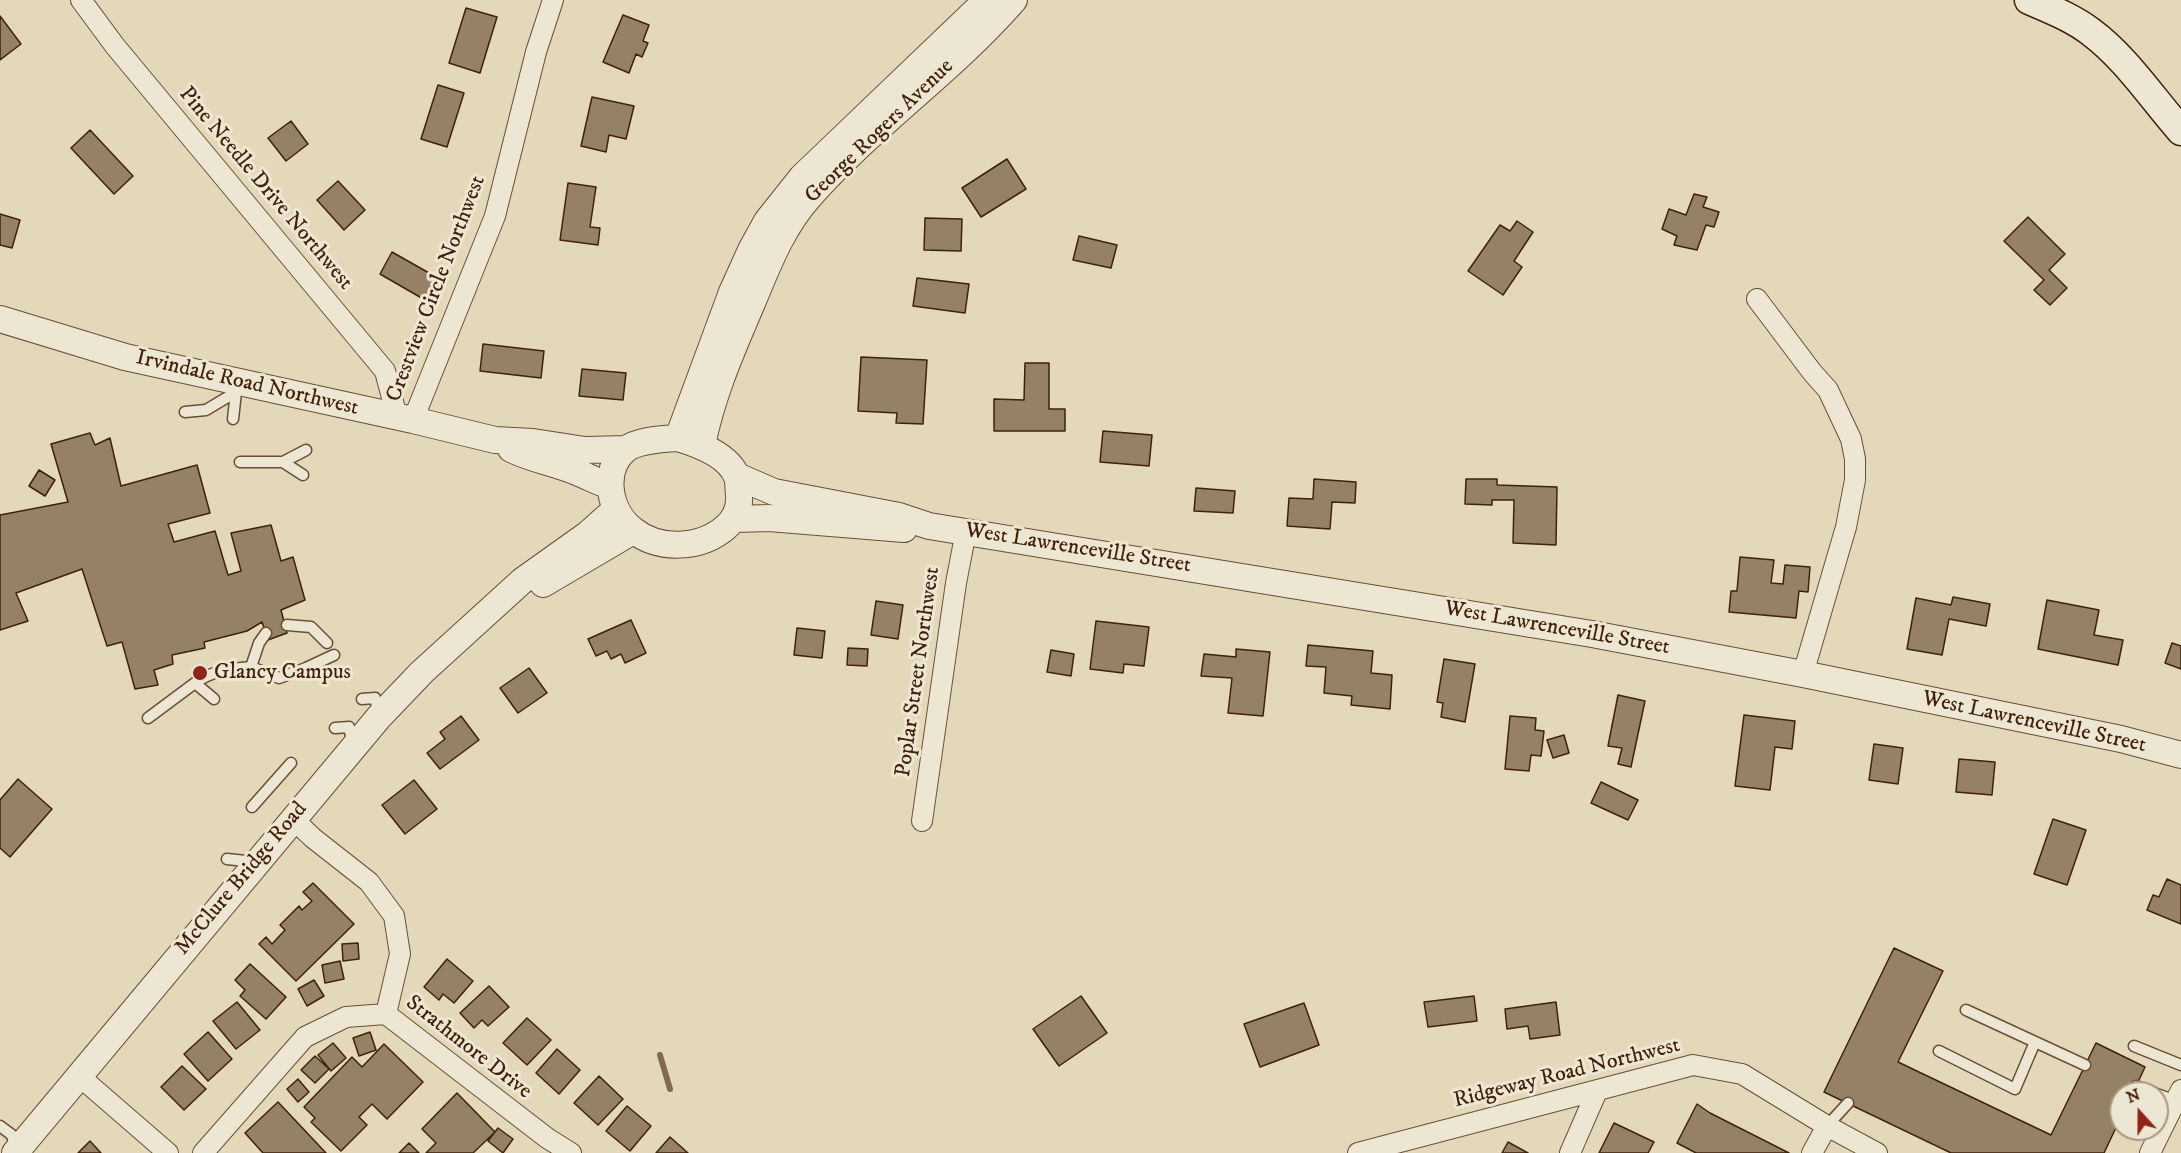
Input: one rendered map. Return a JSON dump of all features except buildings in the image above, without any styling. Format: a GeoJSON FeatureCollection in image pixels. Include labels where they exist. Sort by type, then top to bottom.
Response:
{"type":"FeatureCollection","features":[{"type":"Feature","properties":{"kind":"main road"},"geometry":{"type":"LineString","coordinates":[[2029,0],[2052,9],[2091,32],[2121,60],[2181,131]]}},
{"type":"Feature","properties":{"kind":"street","name":"Pine Needle Drive Northwest"},"geometry":{"type":"LineString","coordinates":[[81,0],[115,46],[385,371],[405,419]]}},
{"type":"Feature","properties":{"kind":"street","name":"Crestview Circle Northwest"},"geometry":{"type":"LineString","coordinates":[[405,419],[495,216],[536,52],[553,0]]}},
{"type":"Feature","properties":{"kind":"street","name":"George Rogers Avenue"},"geometry":{"type":"LineString","coordinates":[[678,438],[732,292],[767,221],[802,177],[987,0]]}},
{"type":"Feature","properties":{"kind":"street","name":"George Rogers Avenue"},"geometry":{"type":"LineString","coordinates":[[702,445],[709,410],[727,362],[775,248],[788,224],[810,196],[855,151],[984,33],[1014,0]]}},
{"type":"Feature","properties":{"kind":"street"},"geometry":{"type":"LineString","coordinates":[[1757,298],[1828,390],[1851,439],[1855,459],[1855,480],[1846,527],[1803,674]]}},
{"type":"Feature","properties":{"kind":"street","name":"Irvindale Road Northwest"},"geometry":{"type":"LineString","coordinates":[[0,319],[125,357],[240,388],[405,419],[495,440],[533,442],[585,450],[626,449]]}},
{"type":"Feature","properties":{"kind":"street"},"geometry":{"type":"LineString","coordinates":[[678,438],[702,445],[722,459],[737,476],[740,501],[734,519],[724,529],[706,540],[687,544],[660,543],[633,531],[613,497],[612,468],[626,449],[648,441],[678,438]]}},
{"type":"Feature","properties":{"kind":"street","name":"Irvindale Road Northwest"},"geometry":{"type":"LineString","coordinates":[[495,440],[529,458],[578,472],[597,482],[613,497]]}},
{"type":"Feature","properties":{"kind":"street","name":"West Lawrenceville Street"},"geometry":{"type":"LineString","coordinates":[[737,476],[774,492],[899,516],[929,526],[1581,632],[1803,674],[2121,739],[2181,755]]}},
{"type":"Feature","properties":{"kind":"street","name":"McClure Bridge Road"},"geometry":{"type":"LineString","coordinates":[[15,1152],[78,1075],[237,867],[293,819],[354,746],[371,708],[422,672],[522,581],[588,534],[613,497]]}},
{"type":"Feature","properties":{"kind":"street","name":"West Lawrenceville Street"},"geometry":{"type":"LineString","coordinates":[[734,519],[770,518],[898,530],[929,526]]}},
{"type":"Feature","properties":{"kind":"street","name":"McClure Bridge Road"},"geometry":{"type":"LineString","coordinates":[[483,617],[633,531]]}},
{"type":"Feature","properties":{"kind":"street","name":"Poplar Street Northwest"},"geometry":{"type":"LineString","coordinates":[[922,820],[956,583],[966,531]]}},
{"type":"Feature","properties":{"kind":"street"},"geometry":{"type":"LineString","coordinates":[[293,819],[313,838],[369,882],[394,916],[400,954],[386,1014]]}},
{"type":"Feature","properties":{"kind":"street","name":"Strathmore Drive"},"geometry":{"type":"LineString","coordinates":[[203,1153],[305,1037],[346,1017],[386,1014],[542,1146],[571,1153]]}},
{"type":"Feature","properties":{"kind":"street","name":"Ridgeway Road Northwest"},"geometry":{"type":"LineString","coordinates":[[1358,1153],[1693,1065],[1742,1074],[1827,1126],[1877,1153]]}},
{"type":"Feature","properties":{"kind":"street"},"geometry":{"type":"LineString","coordinates":[[78,1075],[168,1153]]}},
{"type":"Feature","properties":{"kind":"street"},"geometry":{"type":"LineString","coordinates":[[1570,1153],[1597,1091]]}},
{"type":"Feature","properties":{"kind":"street"},"geometry":{"type":"LineString","coordinates":[[2150,1153],[2178,1096]]}},
{"type":"Feature","properties":{"kind":"street"},"geometry":{"type":"LineString","coordinates":[[1812,1153],[1827,1126]]}},
{"type":"Feature","properties":{"kind":"lane"},"geometry":{"type":"LineString","coordinates":[[185,412],[206,410],[240,388]]}},
{"type":"Feature","properties":{"kind":"lane"},"geometry":{"type":"LineString","coordinates":[[233,419],[240,388]]}},
{"type":"Feature","properties":{"kind":"lane"},"geometry":{"type":"LineString","coordinates":[[240,462],[283,462],[306,450]]}},
{"type":"Feature","properties":{"kind":"lane"},"geometry":{"type":"LineString","coordinates":[[283,462],[303,475]]}},
{"type":"Feature","properties":{"kind":"lane"},"geometry":{"type":"LineString","coordinates":[[287,625],[311,627],[327,643]]}},
{"type":"Feature","properties":{"kind":"lane"},"geometry":{"type":"LineString","coordinates":[[252,668],[259,643],[266,633]]}},
{"type":"Feature","properties":{"kind":"lane"},"geometry":{"type":"LineString","coordinates":[[148,718],[203,676],[223,669],[252,668],[279,678],[334,655]]}},
{"type":"Feature","properties":{"kind":"lane"},"geometry":{"type":"LineString","coordinates":[[195,683],[214,699]]}},
{"type":"Feature","properties":{"kind":"lane"},"geometry":{"type":"LineString","coordinates":[[335,728],[349,727],[354,746]]}},
{"type":"Feature","properties":{"kind":"lane"},"geometry":{"type":"LineString","coordinates":[[252,807],[291,763]]}},
{"type":"Feature","properties":{"kind":"lane"},"geometry":{"type":"LineString","coordinates":[[1966,1010],[2085,1065]]}},
{"type":"Feature","properties":{"kind":"lane"},"geometry":{"type":"LineString","coordinates":[[1939,1051],[2014,1089],[2035,1042]]}},
{"type":"Feature","properties":{"kind":"lane"},"geometry":{"type":"LineString","coordinates":[[2134,1046],[2181,1065]]}},
{"type":"Feature","properties":{"kind":"lane"},"geometry":{"type":"LineString","coordinates":[[1827,1126],[1848,1103]]}},
{"type":"Feature","properties":{"kind":"lane"},"geometry":{"type":"LineString","coordinates":[[0,1126],[12,1135],[15,1152]]}},
{"type":"Feature","properties":{"kind":"waterway"},"geometry":{"type":"LineString","coordinates":[[660,1055],[670,1089]]}},
{"type":"Feature","properties":{"kind":"place","name":"Glancy Campus"},"geometry":{"type":"Point","coordinates":[200,673]}}]}
